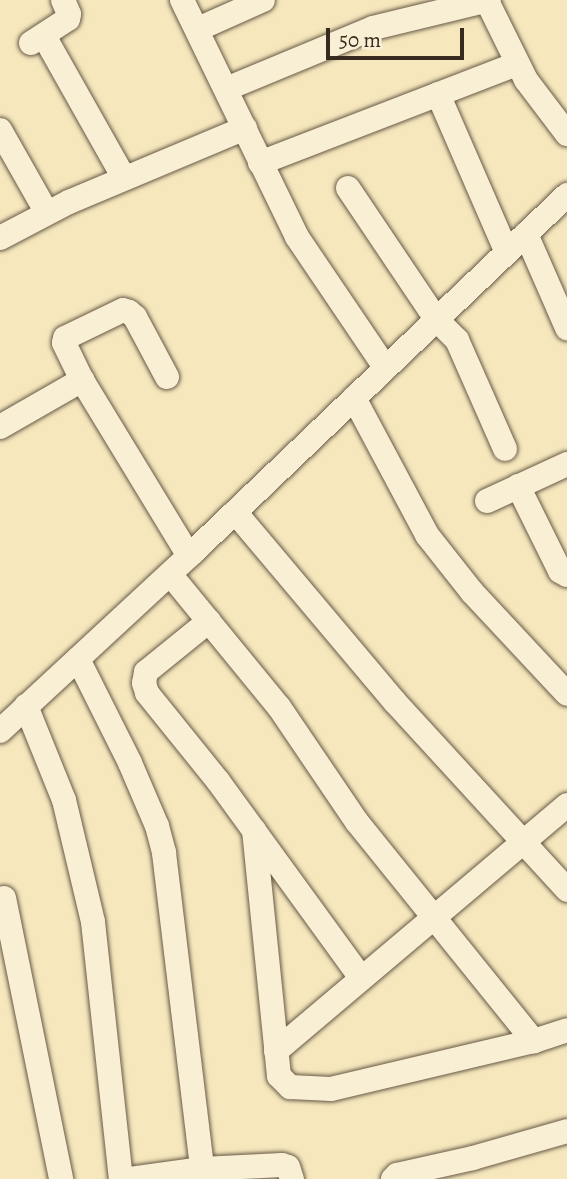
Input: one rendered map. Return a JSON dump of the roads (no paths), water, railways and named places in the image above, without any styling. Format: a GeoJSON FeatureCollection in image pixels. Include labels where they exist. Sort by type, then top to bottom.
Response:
{"type":"FeatureCollection","features":[{"type":"Feature","properties":{"kind":"street"},"geometry":{"type":"LineString","coordinates":[[63,0],[69,14],[68,19],[38,39],[124,178]]}},
{"type":"Feature","properties":{"kind":"street"},"geometry":{"type":"LineString","coordinates":[[182,0],[260,163],[310,259],[386,367]]}},
{"type":"Feature","properties":{"kind":"street"},"geometry":{"type":"LineString","coordinates":[[198,29],[264,0]]}},
{"type":"Feature","properties":{"kind":"street"},"geometry":{"type":"LineString","coordinates":[[226,89],[373,28],[488,0],[517,64],[537,97],[567,134]]}},
{"type":"Feature","properties":{"kind":"street"},"geometry":{"type":"LineString","coordinates":[[260,163],[517,64]]}},
{"type":"Feature","properties":{"kind":"street"},"geometry":{"type":"LineString","coordinates":[[438,94],[507,253]]}},
{"type":"Feature","properties":{"kind":"street"},"geometry":{"type":"LineString","coordinates":[[0,238],[124,178],[245,128]]}},
{"type":"Feature","properties":{"kind":"street"},"geometry":{"type":"LineString","coordinates":[[0,130],[47,213]]}},
{"type":"Feature","properties":{"kind":"street"},"geometry":{"type":"LineString","coordinates":[[348,188],[436,319],[457,340],[505,449]]}},
{"type":"Feature","properties":{"kind":"street"},"geometry":{"type":"LineString","coordinates":[[0,731],[170,574],[567,195]]}},
{"type":"Feature","properties":{"kind":"street"},"geometry":{"type":"LineString","coordinates":[[526,234],[567,328]]}},
{"type":"Feature","properties":{"kind":"street"},"geometry":{"type":"LineString","coordinates":[[167,377],[135,317],[123,310],[65,338],[64,343],[82,380],[189,556]]}},
{"type":"Feature","properties":{"kind":"street"},"geometry":{"type":"LineString","coordinates":[[0,426],[82,380]]}},
{"type":"Feature","properties":{"kind":"street"},"geometry":{"type":"LineString","coordinates":[[354,398],[426,535],[472,592],[567,694]]}},
{"type":"Feature","properties":{"kind":"street"},"geometry":{"type":"LineString","coordinates":[[486,501],[567,464]]}},
{"type":"Feature","properties":{"kind":"street"},"geometry":{"type":"LineString","coordinates":[[518,486],[560,571],[567,575]]}},
{"type":"Feature","properties":{"kind":"street"},"geometry":{"type":"LineString","coordinates":[[235,512],[395,702],[567,890]]}},
{"type":"Feature","properties":{"kind":"street"},"geometry":{"type":"LineString","coordinates":[[170,574],[279,707],[343,804],[534,1041]]}},
{"type":"Feature","properties":{"kind":"street"},"geometry":{"type":"LineString","coordinates":[[209,621],[146,673],[144,683],[147,693],[254,830],[360,978]]}},
{"type":"Feature","properties":{"kind":"street"},"geometry":{"type":"LineString","coordinates":[[78,659],[122,745],[159,835],[168,874],[202,1169]]}},
{"type":"Feature","properties":{"kind":"street"},"geometry":{"type":"LineString","coordinates":[[26,706],[64,800],[93,922],[121,1179]]}},
{"type":"Feature","properties":{"kind":"street"},"geometry":{"type":"LineString","coordinates":[[276,1051],[567,805]]}},
{"type":"Feature","properties":{"kind":"street"},"geometry":{"type":"LineString","coordinates":[[254,830],[279,1076],[290,1087],[331,1088],[534,1041],[567,1030]]}},
{"type":"Feature","properties":{"kind":"street"},"geometry":{"type":"LineString","coordinates":[[4,898],[61,1179]]}},
{"type":"Feature","properties":{"kind":"street"},"geometry":{"type":"LineString","coordinates":[[393,1179],[397,1175],[476,1169],[566,1138]]}},
{"type":"Feature","properties":{"kind":"street"},"geometry":{"type":"LineString","coordinates":[[130,1179],[202,1169],[282,1165],[288,1167],[292,1179]]}}]}
